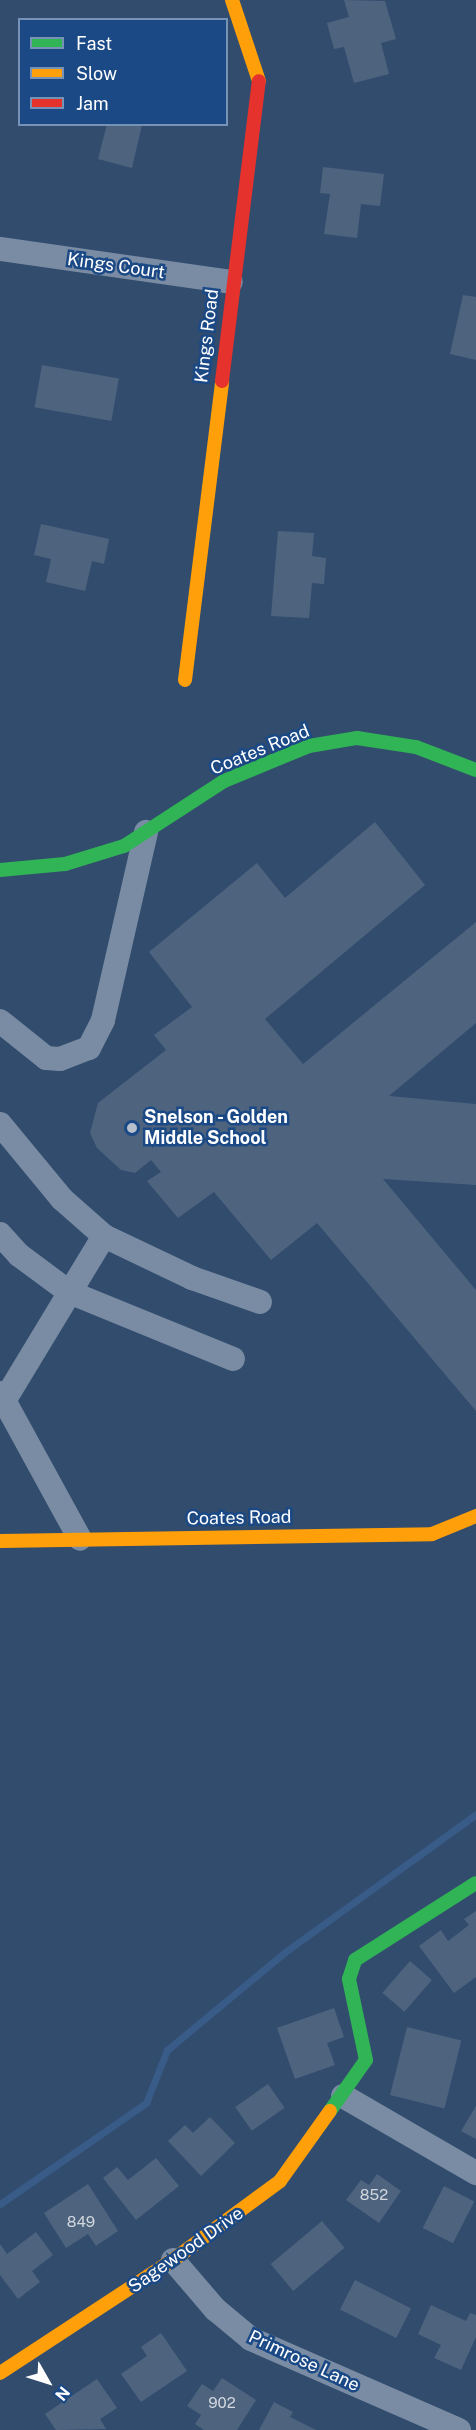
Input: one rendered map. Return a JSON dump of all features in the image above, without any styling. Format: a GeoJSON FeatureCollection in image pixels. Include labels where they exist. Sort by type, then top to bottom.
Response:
{"type":"FeatureCollection","features":[{"type":"Feature","properties":{"kind":"street","name":"Kings Road"},"geometry":{"type":"LineString","coordinates":[[185,681],[231,282],[260,76],[232,0]]}},
{"type":"Feature","properties":{"kind":"street","name":"Kings Court"},"geometry":{"type":"LineString","coordinates":[[0,249],[231,282]]}},
{"type":"Feature","properties":{"kind":"street","name":"Coates Road"},"geometry":{"type":"LineString","coordinates":[[0,870],[65,864],[124,846],[224,782],[309,747],[357,738],[416,747],[476,770]]}},
{"type":"Feature","properties":{"kind":"street"},"geometry":{"type":"LineString","coordinates":[[0,1021],[46,1058],[60,1059],[89,1048],[103,1020],[146,832]]}},
{"type":"Feature","properties":{"kind":"street"},"geometry":{"type":"LineString","coordinates":[[0,1124],[62,1199],[104,1236],[192,1278],[260,1302]]}},
{"type":"Feature","properties":{"kind":"street"},"geometry":{"type":"LineString","coordinates":[[0,1234],[19,1255],[69,1292],[233,1359]]}},
{"type":"Feature","properties":{"kind":"street"},"geometry":{"type":"LineString","coordinates":[[80,1539],[2,1397],[104,1236]]}},
{"type":"Feature","properties":{"kind":"street","name":"Coates Road"},"geometry":{"type":"LineString","coordinates":[[0,1541],[432,1534],[476,1516]]}},
{"type":"Feature","properties":{"kind":"street","name":"Sagewood Drive"},"geometry":{"type":"LineString","coordinates":[[0,2373],[173,2260],[280,2181],[344,2096],[366,2060],[349,1979],[355,1960],[476,1883]]}},
{"type":"Feature","properties":{"kind":"street"},"geometry":{"type":"LineString","coordinates":[[344,2096],[476,2173]]}},
{"type":"Feature","properties":{"kind":"street","name":"Primrose Lane"},"geometry":{"type":"LineString","coordinates":[[173,2260],[215,2309],[251,2339],[459,2430]]}},
{"type":"Feature","properties":{"kind":"building"},"geometry":{"type":"Polygon","coordinates":[[[344,0],[385,1],[396,39],[381,43],[389,74],[354,83],[344,47],[334,49],[327,23],[349,17],[344,0]]]}},
{"type":"Feature","properties":{"kind":"building"},"geometry":{"type":"Polygon","coordinates":[[[106,126],[142,126],[132,168],[98,159],[106,126]]]}},
{"type":"Feature","properties":{"kind":"building"},"geometry":{"type":"Polygon","coordinates":[[[323,167],[384,174],[380,206],[361,204],[357,238],[324,234],[330,194],[320,193],[323,167]]]}},
{"type":"Feature","properties":{"kind":"building"},"geometry":{"type":"Polygon","coordinates":[[[463,295],[476,297],[476,360],[450,354],[463,295]]]}},
{"type":"Feature","properties":{"kind":"building"},"geometry":{"type":"Polygon","coordinates":[[[42,365],[119,379],[111,421],[35,407],[42,365]]]}},
{"type":"Feature","properties":{"kind":"building"},"geometry":{"type":"Polygon","coordinates":[[[41,524],[109,539],[104,564],[92,561],[85,591],[46,582],[51,559],[34,555],[41,524]]]}},
{"type":"Feature","properties":{"kind":"building"},"geometry":{"type":"Polygon","coordinates":[[[278,531],[314,533],[312,556],[326,558],[324,584],[312,583],[309,618],[271,616],[278,531]]]}},
{"type":"Feature","properties":{"kind":"building"},"geometry":{"type":"Polygon","coordinates":[[[375,822],[425,885],[265,1019],[303,1064],[476,922],[476,1023],[389,1096],[476,1104],[476,1185],[383,1179],[476,1290],[476,1411],[317,1223],[271,1260],[214,1192],[178,1218],[147,1181],[161,1172],[151,1160],[135,1173],[121,1170],[97,1148],[90,1133],[98,1103],[166,1050],[154,1035],[192,1007],[149,952],[257,863],[285,898],[375,822]]]}},
{"type":"Feature","properties":{"kind":"building"},"geometry":{"type":"Polygon","coordinates":[[[476,1911],[476,1977],[454,1993],[419,1946],[441,1930],[448,1941],[469,1925],[464,1919],[476,1911]]]}},
{"type":"Feature","properties":{"kind":"building"},"geometry":{"type":"Polygon","coordinates":[[[410,1961],[432,1980],[404,2012],[382,1993],[410,1961]]]}},
{"type":"Feature","properties":{"kind":"building"},"geometry":{"type":"Polygon","coordinates":[[[334,2008],[344,2037],[327,2043],[335,2065],[295,2079],[277,2028],[334,2008]]]}},
{"type":"Feature","properties":{"kind":"building"},"geometry":{"type":"Polygon","coordinates":[[[407,2027],[461,2041],[444,2108],[390,2095],[407,2027]]]}},
{"type":"Feature","properties":{"kind":"building"},"geometry":{"type":"Polygon","coordinates":[[[268,2084],[285,2108],[252,2131],[235,2107],[268,2084]]]}},
{"type":"Feature","properties":{"kind":"building"},"geometry":{"type":"Polygon","coordinates":[[[476,2106],[476,2139],[461,2131],[476,2106]]]}},
{"type":"Feature","properties":{"kind":"building"},"geometry":{"type":"Polygon","coordinates":[[[210,2117],[235,2143],[201,2176],[168,2141],[185,2125],[193,2133],[210,2117]]]}},
{"type":"Feature","properties":{"kind":"building"},"geometry":{"type":"Polygon","coordinates":[[[156,2158],[179,2186],[136,2220],[103,2178],[117,2167],[128,2180],[156,2158]]]}},
{"type":"Feature","properties":{"kind":"building"},"geometry":{"type":"Polygon","coordinates":[[[377,2174],[401,2191],[379,2223],[346,2200],[361,2180],[369,2185],[377,2174]]]}},
{"type":"Feature","properties":{"kind":"building"},"geometry":{"type":"Polygon","coordinates":[[[88,2184],[118,2231],[96,2246],[88,2234],[66,2248],[44,2213],[88,2184]]]}},
{"type":"Feature","properties":{"kind":"building"},"geometry":{"type":"Polygon","coordinates":[[[444,2186],[474,2201],[453,2243],[423,2228],[444,2186]]]}},
{"type":"Feature","properties":{"kind":"building"},"geometry":{"type":"Polygon","coordinates":[[[322,2221],[344,2248],[293,2291],[271,2264],[322,2221]]]}},
{"type":"Feature","properties":{"kind":"building"},"geometry":{"type":"Polygon","coordinates":[[[36,2232],[53,2255],[32,2271],[40,2282],[18,2299],[0,2275],[0,2244],[7,2254],[36,2232]]]}},
{"type":"Feature","properties":{"kind":"building"},"geometry":{"type":"Polygon","coordinates":[[[355,2280],[411,2309],[396,2338],[340,2309],[355,2280]]]}},
{"type":"Feature","properties":{"kind":"building"},"geometry":{"type":"Polygon","coordinates":[[[431,2305],[466,2321],[470,2313],[476,2315],[476,2337],[461,2370],[434,2358],[441,2345],[418,2334],[431,2305]]]}},
{"type":"Feature","properties":{"kind":"building"},"geometry":{"type":"Polygon","coordinates":[[[161,2333],[187,2371],[141,2402],[121,2374],[147,2356],[141,2347],[161,2333]]]}},
{"type":"Feature","properties":{"kind":"building"},"geometry":{"type":"Polygon","coordinates":[[[222,2378],[256,2400],[237,2430],[204,2430],[195,2424],[201,2415],[187,2406],[202,2384],[213,2391],[222,2378]]]}},
{"type":"Feature","properties":{"kind":"building"},"geometry":{"type":"Polygon","coordinates":[[[97,2379],[117,2408],[100,2419],[106,2429],[56,2430],[45,2414],[97,2379]]]}},
{"type":"Feature","properties":{"kind":"building"},"geometry":{"type":"Polygon","coordinates":[[[274,2402],[293,2412],[290,2417],[316,2430],[259,2430],[274,2402]]]}},
{"type":"Feature","properties":{"kind":"waterway"},"geometry":{"type":"LineString","coordinates":[[0,2204],[146,2103],[167,2050],[285,1952],[476,1814]]}},
{"type":"Feature","properties":{"kind":"traffic: fast"},"geometry":{"type":"LineString","coordinates":[[0,870],[65,864],[124,846],[224,781],[309,746],[357,738],[416,747],[476,770]]}},
{"type":"Feature","properties":{"kind":"traffic: fast"},"geometry":{"type":"LineString","coordinates":[[330,2111],[366,2060],[349,1979],[355,1960],[476,1883]]}},
{"type":"Feature","properties":{"kind":"traffic: slow"},"geometry":{"type":"LineString","coordinates":[[232,0],[259,81]]}},
{"type":"Feature","properties":{"kind":"traffic: slow"},"geometry":{"type":"LineString","coordinates":[[185,680],[222,381]]}},
{"type":"Feature","properties":{"kind":"traffic: slow"},"geometry":{"type":"LineString","coordinates":[[0,1541],[432,1534],[476,1516]]}},
{"type":"Feature","properties":{"kind":"traffic: slow"},"geometry":{"type":"LineString","coordinates":[[0,2373],[173,2260],[280,2181],[330,2111]]}},
{"type":"Feature","properties":{"kind":"traffic: jam"},"geometry":{"type":"LineString","coordinates":[[222,381],[259,81]]}},
{"type":"Feature","properties":{"kind":"place","name":"Snelson - Golden Middle School"},"geometry":{"type":"Point","coordinates":[132,1128]}}]}
